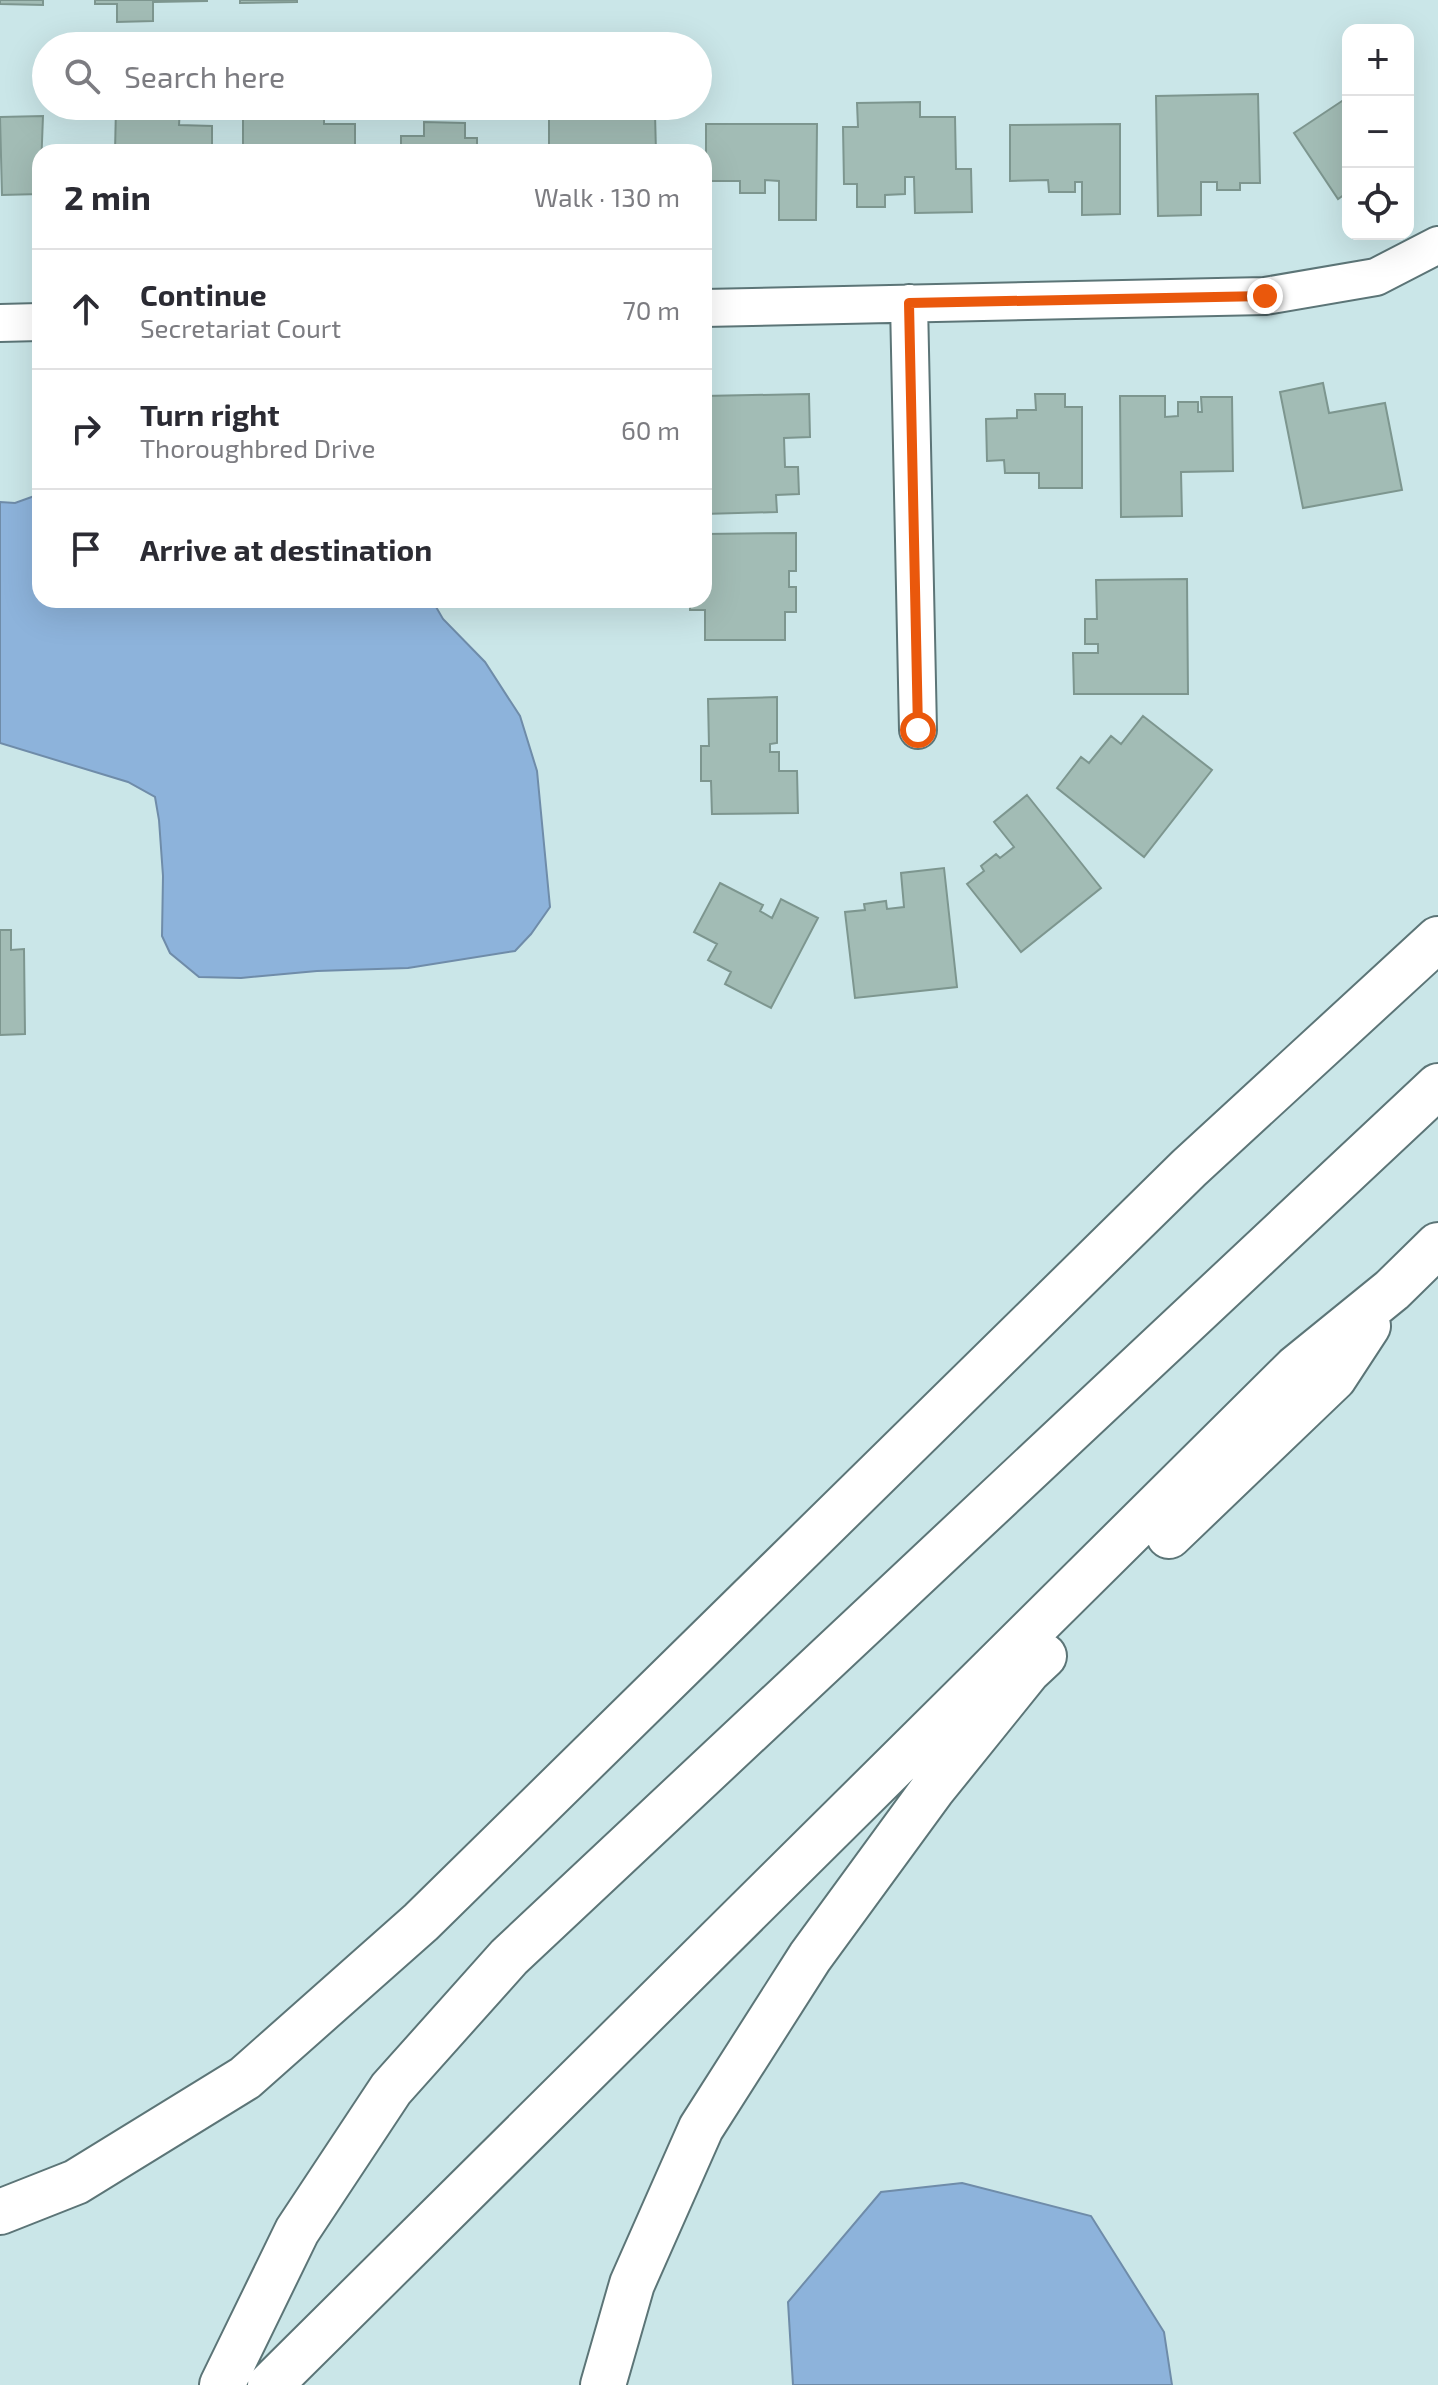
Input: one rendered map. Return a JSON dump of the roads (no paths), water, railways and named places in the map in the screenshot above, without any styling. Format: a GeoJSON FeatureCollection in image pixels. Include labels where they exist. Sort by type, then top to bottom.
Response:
{"type":"FeatureCollection","features":[{"type":"Feature","properties":{"kind":"highway"},"geometry":{"type":"LineString","coordinates":[[0,2212],[76,2182],[245,2078],[421,1922],[1189,1168],[1438,939]]}},
{"type":"Feature","properties":{"kind":"highway"},"geometry":{"type":"LineString","coordinates":[[222,2385],[297,2231],[391,2089],[509,1957],[1438,1086]]}},
{"type":"Feature","properties":{"kind":"highway"},"geometry":{"type":"LineString","coordinates":[[270,2385],[1296,1368],[1392,1290],[1438,1245]]}},
{"type":"Feature","properties":{"kind":"highway"},"geometry":{"type":"LineString","coordinates":[[603,2385],[632,2284],[701,2128],[810,1957],[932,1790],[1028,1671],[1334,1378],[1392,1290]]}},
{"type":"Feature","properties":{"kind":"street"},"geometry":{"type":"LineString","coordinates":[[712,308],[1265,296],[1376,277],[1438,245]]}},
{"type":"Feature","properties":{"kind":"street"},"geometry":{"type":"LineString","coordinates":[[909,303],[918,730]]}},
{"type":"Feature","properties":{"kind":"street"},"geometry":{"type":"LineString","coordinates":[[0,323],[32,322]]}},
{"type":"Feature","properties":{"kind":"water"},"geometry":{"type":"Polygon","coordinates":[[[32,497],[32,608],[437,608],[443,619],[485,662],[520,716],[537,771],[550,907],[531,934],[515,951],[408,968],[317,971],[241,978],[199,977],[170,953],[162,936],[163,876],[155,797],[128,782],[0,743],[0,502],[15,503],[32,497]]]}},
{"type":"Feature","properties":{"kind":"water"},"geometry":{"type":"Polygon","coordinates":[[[962,2183],[1091,2216],[1164,2332],[1172,2385],[793,2385],[788,2302],[881,2192],[962,2183]]]}}]}
